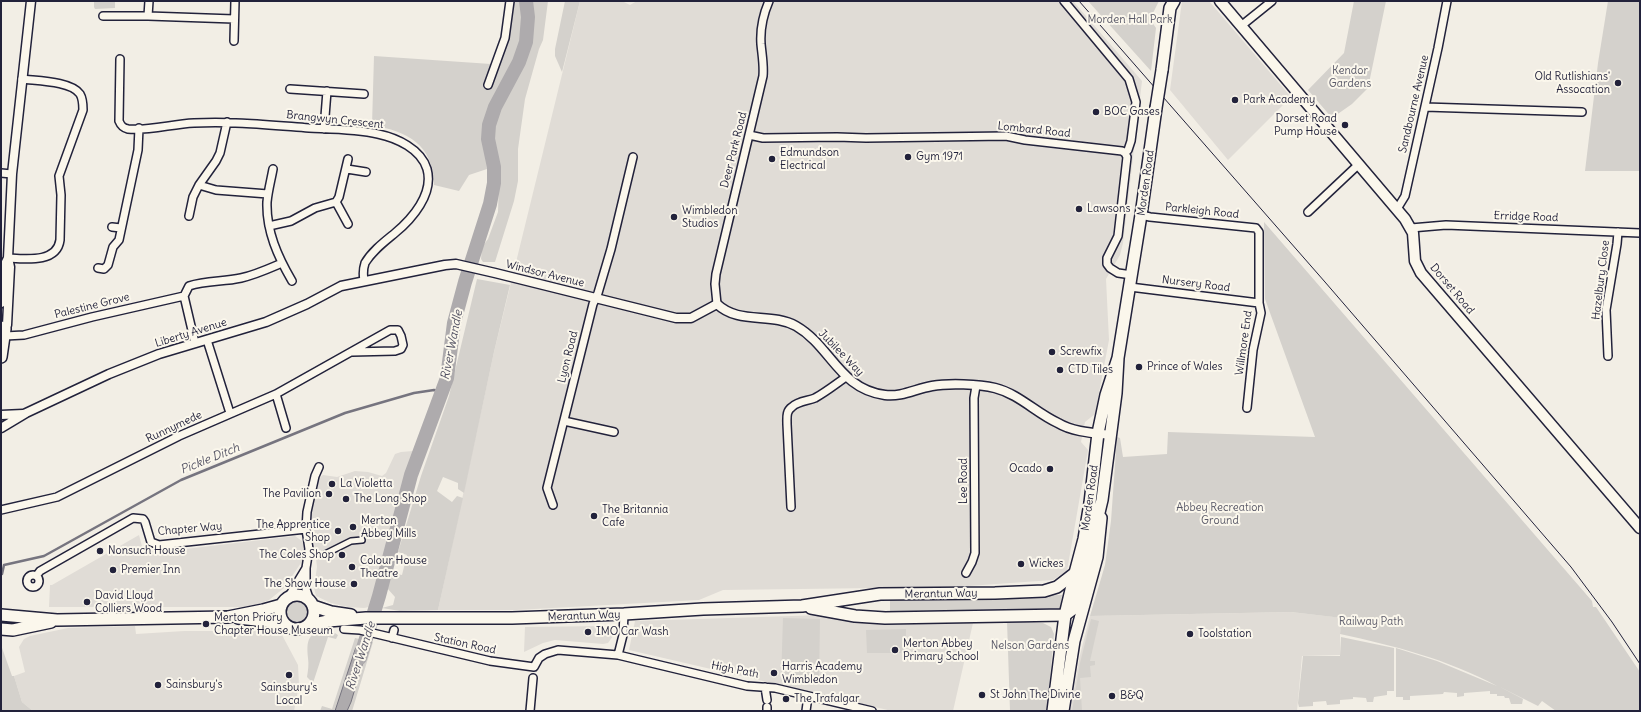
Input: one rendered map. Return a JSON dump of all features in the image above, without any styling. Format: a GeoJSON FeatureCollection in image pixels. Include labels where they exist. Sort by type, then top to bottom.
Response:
{"type":"FeatureCollection","features":[{"type":"Feature","properties":{"kind":"main road","name":"Dorset Road"},"geometry":{"type":"LineString","coordinates":[[1220,1],[1397,209],[1411,228],[1414,239],[1415,261],[1421,273],[1639,525]]}},
{"type":"Feature","properties":{"kind":"main road","name":"Morden Road"},"geometry":{"type":"LineString","coordinates":[[1053,711],[1065,615],[1073,609],[1077,597],[1102,500],[1116,394],[1118,358],[1141,215],[1171,3]]}},
{"type":"Feature","properties":{"kind":"main road"},"geometry":{"type":"LineString","coordinates":[[1,357],[3,328]]}},
{"type":"Feature","properties":{"kind":"main road","name":"Morden Road"},"geometry":{"type":"LineString","coordinates":[[1063,711],[1074,640],[1077,597],[1075,573],[1084,539],[1090,503],[1098,433],[1106,395],[1118,358]]}},
{"type":"Feature","properties":{"kind":"main road","name":"Merantun Way"},"geometry":{"type":"LineString","coordinates":[[309,625],[328,621],[366,618],[512,618],[802,606],[880,594],[1044,591],[1060,586],[1075,573]]}},
{"type":"Feature","properties":{"kind":"main road"},"geometry":{"type":"LineString","coordinates":[[1044,591],[1077,597]]}},
{"type":"Feature","properties":{"kind":"main road"},"geometry":{"type":"LineString","coordinates":[[1,615],[57,620],[226,617],[283,623],[295,630],[309,625],[314,617],[312,604],[300,595],[289,596],[281,604],[262,610],[226,617]]}},
{"type":"Feature","properties":{"kind":"main road"},"geometry":{"type":"LineString","coordinates":[[281,604],[279,614],[283,623]]}},
{"type":"Feature","properties":{"kind":"main road","name":"Merantun Way"},"geometry":{"type":"LineString","coordinates":[[312,604],[331,612],[366,618]]}},
{"type":"Feature","properties":{"kind":"main road"},"geometry":{"type":"LineString","coordinates":[[1,606],[8,613],[21,616]]}},
{"type":"Feature","properties":{"kind":"main road","name":"Merantun Way"},"geometry":{"type":"LineString","coordinates":[[802,606],[855,616],[884,618],[1065,615]]}},
{"type":"Feature","properties":{"kind":"main road"},"geometry":{"type":"LineString","coordinates":[[13,630],[21,616]]}},
{"type":"Feature","properties":{"kind":"main road"},"geometry":{"type":"LineString","coordinates":[[1,629],[13,630],[57,620]]}},
{"type":"Feature","properties":{"kind":"street"},"geometry":{"type":"LineString","coordinates":[[3,328],[7,325],[10,267],[8,258],[12,174],[31,1]]}},
{"type":"Feature","properties":{"kind":"street"},"geometry":{"type":"LineString","coordinates":[[148,16],[149,1]]}},
{"type":"Feature","properties":{"kind":"street"},"geometry":{"type":"LineString","coordinates":[[234,41],[235,1]]}},
{"type":"Feature","properties":{"kind":"street"},"geometry":{"type":"LineString","coordinates":[[488,85],[505,38],[510,1]]}},
{"type":"Feature","properties":{"kind":"street","name":"Deer Park Road"},"geometry":{"type":"LineString","coordinates":[[717,304],[715,284],[716,274],[763,76],[764,65],[761,44],[761,28],[769,1]]}},
{"type":"Feature","properties":{"kind":"street"},"geometry":{"type":"LineString","coordinates":[[1064,1],[1129,79],[1136,102],[1131,140],[1126,153],[1127,157],[1118,236],[1107,258],[1107,264],[1110,268],[1118,273],[1132,275]]}},
{"type":"Feature","properties":{"kind":"street"},"geometry":{"type":"LineString","coordinates":[[1241,26],[1272,1]]}},
{"type":"Feature","properties":{"kind":"street","name":"Sandbourne Avenue"},"geometry":{"type":"LineString","coordinates":[[1397,209],[1404,196],[1425,107],[1447,1]]}},
{"type":"Feature","properties":{"kind":"street"},"geometry":{"type":"LineString","coordinates":[[103,16],[234,19]]}},
{"type":"Feature","properties":{"kind":"street","name":"Brangwyn Crescent"},"geometry":{"type":"LineString","coordinates":[[120,59],[119,121],[121,126],[124,128],[227,122],[324,129],[378,134],[406,144],[415,151],[426,168],[428,176],[426,195],[404,225],[378,248],[367,261],[364,267],[364,281]]}},
{"type":"Feature","properties":{"kind":"street"},"geometry":{"type":"LineString","coordinates":[[8,258],[39,258],[49,256],[57,250],[60,240],[60,170],[83,110],[80,94],[70,86],[22,79]]}},
{"type":"Feature","properties":{"kind":"street"},"geometry":{"type":"LineString","coordinates":[[290,89],[364,94]]}},
{"type":"Feature","properties":{"kind":"street"},"geometry":{"type":"LineString","coordinates":[[324,129],[327,91]]}},
{"type":"Feature","properties":{"kind":"street"},"geometry":{"type":"LineString","coordinates":[[1425,107],[1582,112]]}},
{"type":"Feature","properties":{"kind":"street"},"geometry":{"type":"LineString","coordinates":[[188,216],[192,197],[202,178],[216,160],[220,152],[227,122]]}},
{"type":"Feature","properties":{"kind":"street"},"geometry":{"type":"LineString","coordinates":[[98,268],[104,269],[108,265],[112,251],[119,240],[138,150],[139,128]]}},
{"type":"Feature","properties":{"kind":"street","name":"Lombard Road"},"geometry":{"type":"LineString","coordinates":[[749,135],[763,138],[1006,136],[1122,151],[1126,153]]}},
{"type":"Feature","properties":{"kind":"street","name":"Lyon Road"},"geometry":{"type":"LineString","coordinates":[[553,505],[547,488],[592,304],[611,249],[634,157]]}},
{"type":"Feature","properties":{"kind":"street"},"geometry":{"type":"LineString","coordinates":[[348,159],[347,169],[336,202],[348,224]]}},
{"type":"Feature","properties":{"kind":"street"},"geometry":{"type":"LineString","coordinates":[[1308,212],[1359,164]]}},
{"type":"Feature","properties":{"kind":"street"},"geometry":{"type":"LineString","coordinates":[[273,168],[267,203],[269,226],[273,243],[292,281]]}},
{"type":"Feature","properties":{"kind":"street"},"geometry":{"type":"LineString","coordinates":[[347,169],[366,172]]}},
{"type":"Feature","properties":{"kind":"street"},"geometry":{"type":"LineString","coordinates":[[1,173],[12,174]]}},
{"type":"Feature","properties":{"kind":"street"},"geometry":{"type":"LineString","coordinates":[[199,185],[216,190],[268,194]]}},
{"type":"Feature","properties":{"kind":"street"},"geometry":{"type":"LineString","coordinates":[[269,226],[291,221],[315,208],[336,202]]}},
{"type":"Feature","properties":{"kind":"street","name":"Parkleigh Road"},"geometry":{"type":"LineString","coordinates":[[1141,215],[1256,228],[1259,232]]}},
{"type":"Feature","properties":{"kind":"street","name":"Erridge Road"},"geometry":{"type":"LineString","coordinates":[[1411,228],[1446,225],[1640,233]]}},
{"type":"Feature","properties":{"kind":"street"},"geometry":{"type":"LineString","coordinates":[[112,227],[121,228]]}},
{"type":"Feature","properties":{"kind":"street","name":"Willmore End"},"geometry":{"type":"LineString","coordinates":[[1247,408],[1253,350],[1261,313],[1259,232]]}},
{"type":"Feature","properties":{"kind":"street","name":"Hazelbury Close"},"geometry":{"type":"LineString","coordinates":[[1608,356],[1606,310],[1618,232]]}},
{"type":"Feature","properties":{"kind":"street"},"geometry":{"type":"LineString","coordinates":[[1,303],[4,266],[8,258]]}},
{"type":"Feature","properties":{"kind":"street"},"geometry":{"type":"LineString","coordinates":[[195,343],[184,296],[189,286],[202,282],[240,278],[256,274],[282,263]]}},
{"type":"Feature","properties":{"kind":"street","name":"Windsor Avenue"},"geometry":{"type":"LineString","coordinates":[[364,281],[456,264],[676,318],[685,319],[698,315],[717,304]]}},
{"type":"Feature","properties":{"kind":"street","name":"Liberty Avenue"},"geometry":{"type":"LineString","coordinates":[[1,428],[26,413],[109,374],[159,354],[266,322],[307,304],[341,286],[364,281]]}},
{"type":"Feature","properties":{"kind":"street","name":"Nursery Road"},"geometry":{"type":"LineString","coordinates":[[1130,287],[1260,303]]}},
{"type":"Feature","properties":{"kind":"street","name":"Palestine Grove"},"geometry":{"type":"LineString","coordinates":[[3,328],[24,335],[100,315],[184,296]]}},
{"type":"Feature","properties":{"kind":"street","name":"Jubilee Way"},"geometry":{"type":"LineString","coordinates":[[717,304],[724,311],[732,314],[750,318],[775,319],[797,327],[807,334],[846,377],[863,389],[886,395],[909,393],[931,386],[953,384],[994,387],[1003,390],[1059,424],[1071,428],[1111,435]]}},
{"type":"Feature","properties":{"kind":"street","name":"Runnymede"},"geometry":{"type":"LineString","coordinates":[[1,510],[57,497],[119,465],[230,413],[276,394],[390,330],[398,330],[401,336],[403,345],[400,349],[395,351],[352,352]]}},
{"type":"Feature","properties":{"kind":"street"},"geometry":{"type":"LineString","coordinates":[[207,340],[230,413]]}},
{"type":"Feature","properties":{"kind":"street"},"geometry":{"type":"LineString","coordinates":[[791,507],[787,424],[788,411],[792,406],[799,402],[813,399],[824,393],[846,377]]}},
{"type":"Feature","properties":{"kind":"street","name":"Lee Road"},"geometry":{"type":"LineString","coordinates":[[966,573],[972,562],[976,548],[974,398],[976,386]]}},
{"type":"Feature","properties":{"kind":"street"},"geometry":{"type":"LineString","coordinates":[[276,394],[286,428]]}},
{"type":"Feature","properties":{"kind":"street","name":"Liberty Avenue"},"geometry":{"type":"LineString","coordinates":[[1,415],[26,413]]}},
{"type":"Feature","properties":{"kind":"street"},"geometry":{"type":"LineString","coordinates":[[564,421],[614,432]]}},
{"type":"Feature","properties":{"kind":"street"},"geometry":{"type":"LineString","coordinates":[[312,604],[306,589],[306,568],[309,549],[306,529],[307,505],[319,467]]}},
{"type":"Feature","properties":{"kind":"street","name":"Chapter Way"},"geometry":{"type":"LineString","coordinates":[[37,576],[40,572],[133,518],[142,519],[145,522],[151,542],[159,545],[306,529]]}},
{"type":"Feature","properties":{"kind":"street"},"geometry":{"type":"LineString","coordinates":[[325,554],[351,541],[362,540]]}},
{"type":"Feature","properties":{"kind":"street"},"geometry":{"type":"LineString","coordinates":[[289,596],[306,568]]}},
{"type":"Feature","properties":{"kind":"street"},"geometry":{"type":"LineString","coordinates":[[618,655],[624,614]]}},
{"type":"Feature","properties":{"kind":"street","name":"Station Road"},"geometry":{"type":"LineString","coordinates":[[344,629],[360,630],[490,661],[534,666]]}},
{"type":"Feature","properties":{"kind":"street"},"geometry":{"type":"LineString","coordinates":[[392,638],[394,630]]}},
{"type":"Feature","properties":{"kind":"street","name":"High Path"},"geometry":{"type":"LineString","coordinates":[[534,666],[539,658],[545,654],[558,650],[618,655],[747,686],[765,687],[872,711]]}},
{"type":"Feature","properties":{"kind":"street"},"geometry":{"type":"LineString","coordinates":[[530,711],[532,678]]}},
{"type":"Feature","properties":{"kind":"street"},"geometry":{"type":"LineString","coordinates":[[765,687],[767,706]]}},
{"type":"Feature","properties":{"kind":"street"},"geometry":{"type":"LineString","coordinates":[[806,711],[808,696]]}},
{"type":"Feature","properties":{"kind":"shaded area"},"geometry":{"type":"Polygon","coordinates":[[[580,1],[622,1],[630,5],[637,1],[1073,1],[1142,81],[1123,243],[1120,255],[1106,279],[1109,340],[1095,414],[1085,422],[1081,442],[1088,450],[1067,571],[1053,580],[954,587],[723,590],[699,600],[516,610],[438,610],[494,352],[580,1]]]}},
{"type":"Feature","properties":{"kind":"shaded area","name":"Park Academy"},"geometry":{"type":"Polygon","coordinates":[[[1182,1],[1209,1],[1291,97],[1228,160],[1170,90],[1182,1]]]}},
{"type":"Feature","properties":{"kind":"shaded area","name":"Merton Abbey Mills"},"geometry":{"type":"Polygon","coordinates":[[[413,451],[374,606],[364,608],[348,607],[331,603],[316,596],[314,588],[317,567],[311,517],[312,501],[318,479],[323,475],[337,477],[355,471],[368,472],[382,476],[386,473],[395,454],[413,451]]]}},
{"type":"Feature","properties":{"kind":"shaded area"},"geometry":{"type":"Polygon","coordinates":[[[139,535],[143,550],[160,552],[295,536],[302,541],[304,546],[303,560],[284,588],[269,600],[256,605],[242,607],[49,607],[50,585],[139,535]]]}},
{"type":"Feature","properties":{"kind":"shaded area"},"geometry":{"type":"Polygon","coordinates":[[[1291,612],[1343,618],[1340,634],[1340,655],[1302,656],[1297,711],[1070,711],[1080,655],[1090,616],[1291,612]]]}},
{"type":"Feature","properties":{"kind":"shaded area"},"geometry":{"type":"Polygon","coordinates":[[[823,615],[849,620],[880,623],[973,623],[953,711],[892,711],[629,650],[635,621],[823,615]]]}},
{"type":"Feature","properties":{"kind":"shaded area"},"geometry":{"type":"Polygon","coordinates":[[[135,626],[136,634],[184,631],[225,631],[256,626],[268,627],[276,630],[282,635],[298,665],[299,685],[294,711],[33,711],[22,702],[14,676],[25,672],[19,647],[24,639],[30,636],[68,628],[135,626]]]}},
{"type":"Feature","properties":{"kind":"shaded area"},"geometry":{"type":"Polygon","coordinates":[[[604,626],[613,630],[613,636],[608,643],[603,644],[555,640],[543,643],[524,652],[525,627],[604,626]]]}},
{"type":"Feature","properties":{"kind":"green space"},"geometry":{"type":"Polygon","coordinates":[[[94,1],[115,1],[115,8],[95,9],[94,1]]]}},
{"type":"Feature","properties":{"kind":"green space"},"geometry":{"type":"Polygon","coordinates":[[[514,1],[548,1],[543,40],[525,99],[518,149],[518,181],[514,201],[495,262],[483,262],[481,259],[482,247],[488,239],[498,212],[499,178],[487,169],[469,175],[459,191],[434,185],[433,171],[429,159],[416,142],[397,132],[372,125],[374,56],[491,64],[499,62],[509,29],[514,1]]]}},
{"type":"Feature","properties":{"kind":"green space"},"geometry":{"type":"Polygon","coordinates":[[[565,1],[580,1],[562,72],[555,56],[555,49],[565,1]]]}},
{"type":"Feature","properties":{"kind":"green space","name":"Morden Hall Park"},"geometry":{"type":"Polygon","coordinates":[[[1088,1],[1159,1],[1150,19],[1156,28],[1151,71],[1088,1]]]}},
{"type":"Feature","properties":{"kind":"green space","name":"Kendor Gardens"},"geometry":{"type":"Polygon","coordinates":[[[1354,1],[1386,1],[1368,88],[1352,104],[1332,118],[1308,90],[1344,53],[1354,1]]]}},
{"type":"Feature","properties":{"kind":"green space","name":"Old Rutlishians' Assocation"},"geometry":{"type":"Polygon","coordinates":[[[1608,1],[1640,1],[1640,171],[1585,171],[1598,63],[1608,1]]]}},
{"type":"Feature","properties":{"kind":"green space"},"geometry":{"type":"Polygon","coordinates":[[[1264,222],[1592,601],[1593,607],[1596,607],[1640,672],[1640,711],[1556,711],[1542,701],[1538,706],[1500,687],[1523,699],[1522,704],[1511,704],[1509,698],[1497,696],[1497,694],[1490,694],[1490,691],[1464,693],[1464,696],[1457,697],[1457,693],[1444,692],[1443,694],[1410,696],[1410,700],[1403,700],[1403,697],[1396,697],[1396,648],[1437,661],[1497,686],[1459,668],[1420,654],[1381,643],[1340,634],[1342,618],[1291,612],[1090,616],[1105,565],[1111,521],[1117,437],[1120,438],[1123,457],[1167,454],[1168,432],[1315,437],[1265,299],[1264,222]]]}},
{"type":"Feature","properties":{"kind":"green space"},"geometry":{"type":"Polygon","coordinates":[[[477,279],[510,285],[464,493],[458,489],[458,483],[443,477],[437,491],[452,502],[457,496],[463,498],[438,610],[400,611],[382,608],[393,605],[395,597],[387,588],[392,573],[402,575],[407,555],[398,552],[421,476],[449,396],[477,279]]]}},
{"type":"Feature","properties":{"kind":"green space"},"geometry":{"type":"Polygon","coordinates":[[[1062,595],[1060,610],[890,612],[890,598],[1062,595]]]}},
{"type":"Feature","properties":{"kind":"green space"},"geometry":{"type":"Polygon","coordinates":[[[297,601],[306,604],[309,613],[306,622],[297,625],[288,622],[285,613],[288,604],[297,601]]]}},
{"type":"Feature","properties":{"kind":"green space"},"geometry":{"type":"Polygon","coordinates":[[[783,618],[820,619],[819,682],[781,681],[783,618]]]}},
{"type":"Feature","properties":{"kind":"green space"},"geometry":{"type":"Polygon","coordinates":[[[1091,619],[1099,621],[1090,661],[1095,661],[1095,665],[1090,666],[1091,677],[1080,678],[1082,711],[1072,711],[1080,663],[1091,619]]]}},
{"type":"Feature","properties":{"kind":"green space","name":"Nelson Gardens"},"geometry":{"type":"Polygon","coordinates":[[[1007,621],[1043,623],[1051,627],[1054,634],[1047,711],[1010,711],[1007,621]]]}},
{"type":"Feature","properties":{"kind":"green space"},"geometry":{"type":"Polygon","coordinates":[[[906,629],[906,653],[867,653],[866,630],[906,629]]]}},
{"type":"Feature","properties":{"kind":"green space"},"geometry":{"type":"Polygon","coordinates":[[[319,630],[330,630],[338,635],[336,639],[328,637],[313,683],[307,677],[308,642],[319,630]]]}},
{"type":"Feature","properties":{"kind":"green space"},"geometry":{"type":"Polygon","coordinates":[[[1341,637],[1394,648],[1394,691],[1387,691],[1387,695],[1374,697],[1373,702],[1367,702],[1366,698],[1353,697],[1353,699],[1340,700],[1340,704],[1327,705],[1326,701],[1313,702],[1313,706],[1299,707],[1298,703],[1303,656],[1340,656],[1341,637]]]}},
{"type":"Feature","properties":{"kind":"green space"},"geometry":{"type":"Polygon","coordinates":[[[355,638],[373,642],[352,711],[320,711],[322,706],[332,709],[355,638]]]}},
{"type":"Feature","properties":{"kind":"green space"},"geometry":{"type":"Polygon","coordinates":[[[1,645],[12,676],[14,676],[22,702],[33,711],[1,711],[1,645]]]}},
{"type":"Feature","properties":{"kind":"water"},"geometry":{"type":"Polygon","coordinates":[[[361,640],[369,642],[351,702],[347,711],[335,711],[355,650],[361,640]]]}},
{"type":"Feature","properties":{"kind":"waterway","name":"River Wandle"},"geometry":{"type":"LineString","coordinates":[[360,658],[379,596],[411,475],[447,378],[454,323],[465,282],[490,204],[494,183],[494,167],[488,139],[489,125],[495,107],[519,62],[526,42],[528,17],[526,1]]}},
{"type":"Feature","properties":{"kind":"waterway","name":"Pickle Ditch"},"geometry":{"type":"LineString","coordinates":[[2,574],[4,565],[44,556],[181,480],[345,413],[414,393],[434,390],[443,392]]}},
{"type":"Feature","properties":{"kind":"tram line"},"geometry":{"type":"LineString","coordinates":[[1079,1],[1325,282],[1571,567],[1612,622],[1640,664]]}},
{"type":"Feature","properties":{"kind":"place","name":"Old Rutlishians' Assocation"},"geometry":{"type":"Point","coordinates":[1618,83]}},
{"type":"Feature","properties":{"kind":"place","name":"Park Academy"},"geometry":{"type":"Point","coordinates":[1235,100]}},
{"type":"Feature","properties":{"kind":"place","name":"BOC Gases"},"geometry":{"type":"Point","coordinates":[1096,112]}},
{"type":"Feature","properties":{"kind":"place","name":"Dorset Road Pump House"},"geometry":{"type":"Point","coordinates":[1345,125]}},
{"type":"Feature","properties":{"kind":"place","name":"Gym 1971"},"geometry":{"type":"Point","coordinates":[908,157]}},
{"type":"Feature","properties":{"kind":"place","name":"Edmundson Electrical"},"geometry":{"type":"Point","coordinates":[772,159]}},
{"type":"Feature","properties":{"kind":"place","name":"Lawsons"},"geometry":{"type":"Point","coordinates":[1079,209]}},
{"type":"Feature","properties":{"kind":"place","name":"Wimbledon Studios"},"geometry":{"type":"Point","coordinates":[674,217]}},
{"type":"Feature","properties":{"kind":"place","name":"Screwfix"},"geometry":{"type":"Point","coordinates":[1052,352]}},
{"type":"Feature","properties":{"kind":"place","name":"Prince of Wales"},"geometry":{"type":"Point","coordinates":[1139,367]}},
{"type":"Feature","properties":{"kind":"place","name":"CTD Tiles"},"geometry":{"type":"Point","coordinates":[1060,370]}},
{"type":"Feature","properties":{"kind":"place","name":"Ocado"},"geometry":{"type":"Point","coordinates":[1050,469]}},
{"type":"Feature","properties":{"kind":"place","name":"La Violetta"},"geometry":{"type":"Point","coordinates":[332,484]}},
{"type":"Feature","properties":{"kind":"place","name":"The Pavilion"},"geometry":{"type":"Point","coordinates":[329,494]}},
{"type":"Feature","properties":{"kind":"place","name":"The Long Shop"},"geometry":{"type":"Point","coordinates":[346,499]}},
{"type":"Feature","properties":{"kind":"place","name":"The Britannia Cafe"},"geometry":{"type":"Point","coordinates":[594,516]}},
{"type":"Feature","properties":{"kind":"place","name":"Merton Abbey Mills"},"geometry":{"type":"Point","coordinates":[353,527]}},
{"type":"Feature","properties":{"kind":"place","name":"The Apprentice Shop"},"geometry":{"type":"Point","coordinates":[338,531]}},
{"type":"Feature","properties":{"kind":"place","name":"Nonsuch House"},"geometry":{"type":"Point","coordinates":[100,551]}},
{"type":"Feature","properties":{"kind":"place","name":"The Coles Shop"},"geometry":{"type":"Point","coordinates":[342,555]}},
{"type":"Feature","properties":{"kind":"place","name":"Wickes"},"geometry":{"type":"Point","coordinates":[1021,564]}},
{"type":"Feature","properties":{"kind":"place","name":"Colour House Theatre"},"geometry":{"type":"Point","coordinates":[352,567]}},
{"type":"Feature","properties":{"kind":"place","name":"Premier Inn"},"geometry":{"type":"Point","coordinates":[113,570]}},
{"type":"Feature","properties":{"kind":"place","name":"The Show House"},"geometry":{"type":"Point","coordinates":[354,584]}},
{"type":"Feature","properties":{"kind":"place","name":"David Lloyd Colliers Wood"},"geometry":{"type":"Point","coordinates":[87,602]}},
{"type":"Feature","properties":{"kind":"place","name":"Merton Priory Chapter House Museum"},"geometry":{"type":"Point","coordinates":[206,624]}},
{"type":"Feature","properties":{"kind":"place","name":"IMO Car Wash"},"geometry":{"type":"Point","coordinates":[588,632]}},
{"type":"Feature","properties":{"kind":"place","name":"Toolstation"},"geometry":{"type":"Point","coordinates":[1190,634]}},
{"type":"Feature","properties":{"kind":"place","name":"Merton Abbey Primary School"},"geometry":{"type":"Point","coordinates":[895,650]}},
{"type":"Feature","properties":{"kind":"place","name":"Harris Academy Wimbledon"},"geometry":{"type":"Point","coordinates":[774,673]}},
{"type":"Feature","properties":{"kind":"place","name":"Sainsbury's Local"},"geometry":{"type":"Point","coordinates":[289,675]}},
{"type":"Feature","properties":{"kind":"place","name":"Sainsbury's"},"geometry":{"type":"Point","coordinates":[158,685]}},
{"type":"Feature","properties":{"kind":"place","name":"St John The Divine"},"geometry":{"type":"Point","coordinates":[982,695]}},
{"type":"Feature","properties":{"kind":"place","name":"B&Q"},"geometry":{"type":"Point","coordinates":[1112,696]}},
{"type":"Feature","properties":{"kind":"place","name":"The Trafalgar"},"geometry":{"type":"Point","coordinates":[786,699]}},
{"type":"Feature","properties":{"kind":"park label","name":"Abbey Recreation Ground"},"geometry":{"type":"Point","coordinates":[1220,514]}},
{"type":"Feature","properties":{"kind":"park label","name":"Railway Path"},"geometry":{"type":"Point","coordinates":[1371,622]}}]}
